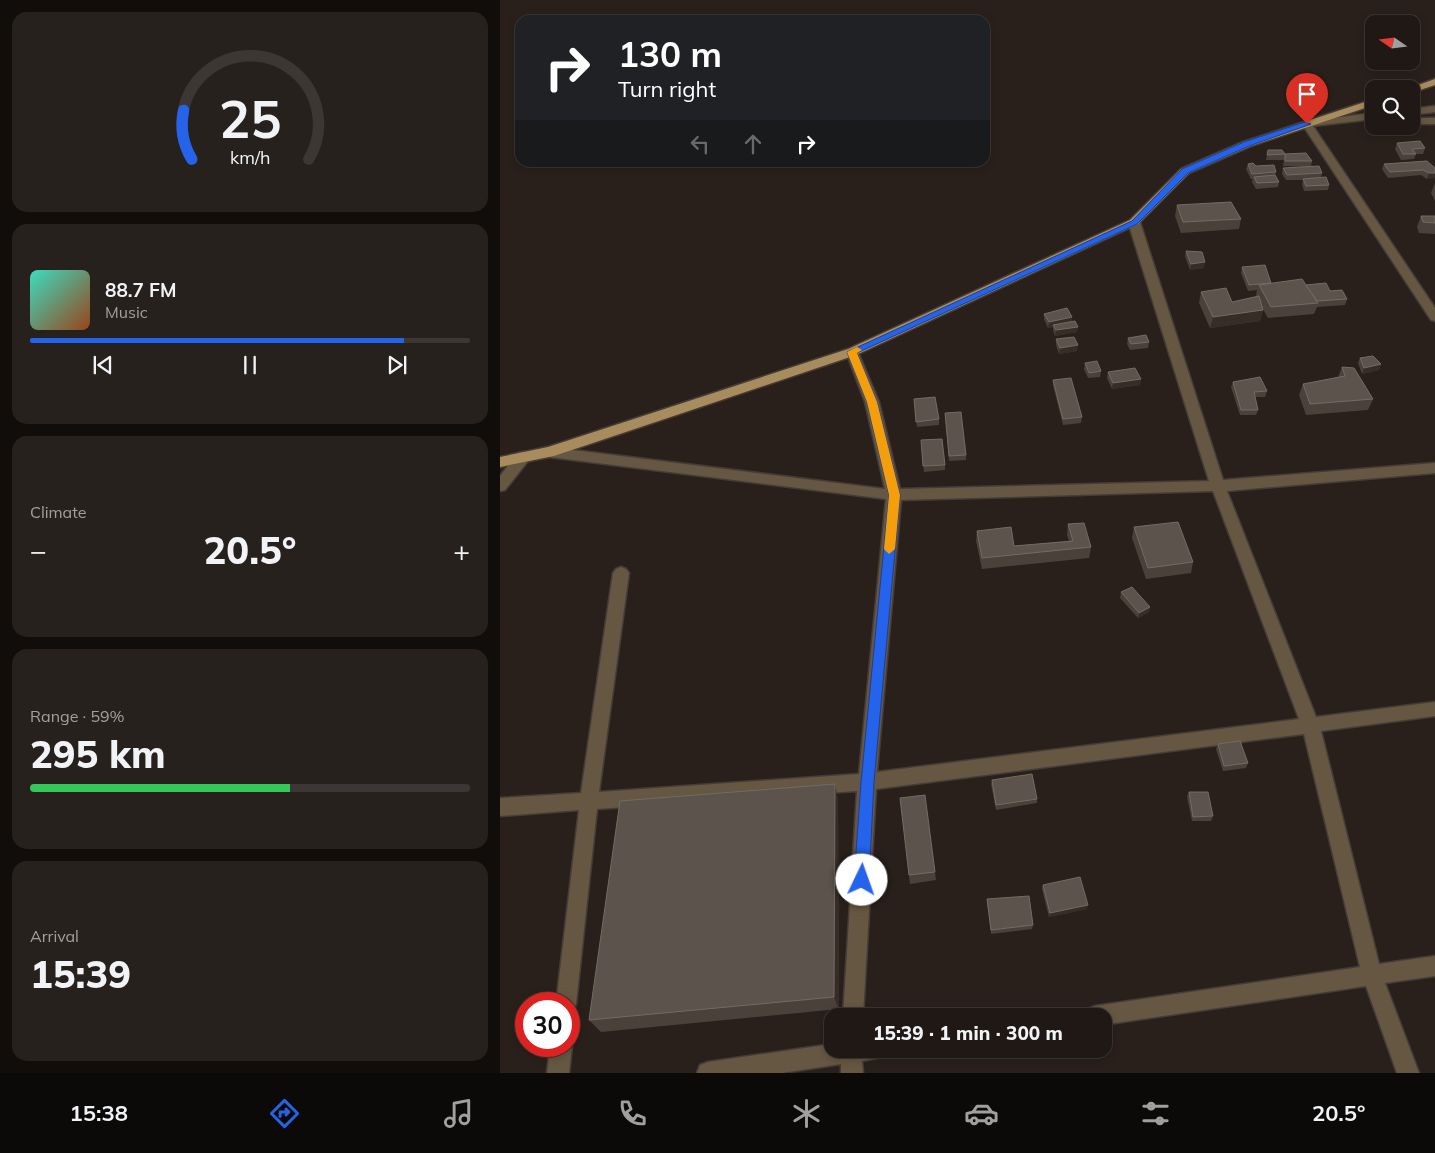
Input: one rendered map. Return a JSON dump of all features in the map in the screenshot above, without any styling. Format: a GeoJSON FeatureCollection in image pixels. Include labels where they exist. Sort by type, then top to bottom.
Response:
{"type":"FeatureCollection","features":[{"type":"Feature","properties":{"kind":"main road"},"geometry":{"type":"LineString","coordinates":[[1420,87],[1435,82]]}},
{"type":"Feature","properties":{"kind":"main road"},"geometry":{"type":"LineString","coordinates":[[500,462],[549,452],[852,352],[1134,222],[1185,171],[1247,144],[1365,105]]}},
{"type":"Feature","properties":{"kind":"street"},"geometry":{"type":"LineString","coordinates":[[1420,111],[1435,109]]}},
{"type":"Feature","properties":{"kind":"street"},"geometry":{"type":"LineString","coordinates":[[1307,124],[1365,117]]}},
{"type":"Feature","properties":{"kind":"street"},"geometry":{"type":"LineString","coordinates":[[1420,121],[1435,121]]}},
{"type":"Feature","properties":{"kind":"street"},"geometry":{"type":"LineString","coordinates":[[1307,124],[1365,122]]}},
{"type":"Feature","properties":{"kind":"street"},"geometry":{"type":"LineString","coordinates":[[1307,124],[1435,317]]}},
{"type":"Feature","properties":{"kind":"street"},"geometry":{"type":"LineString","coordinates":[[1134,222],[1218,486],[1310,724],[1372,975],[1408,1073]]}},
{"type":"Feature","properties":{"kind":"street"},"geometry":{"type":"LineString","coordinates":[[852,352],[872,402],[894,495],[868,782],[854,1008]]}},
{"type":"Feature","properties":{"kind":"street"},"geometry":{"type":"LineString","coordinates":[[549,452],[894,495],[1218,486],[1435,468]]}},
{"type":"Feature","properties":{"kind":"street"},"geometry":{"type":"LineString","coordinates":[[500,486],[523,457]]}},
{"type":"Feature","properties":{"kind":"street"},"geometry":{"type":"LineString","coordinates":[[567,992],[590,800],[621,573]]}},
{"type":"Feature","properties":{"kind":"street"},"geometry":{"type":"LineString","coordinates":[[500,807],[868,782],[1435,709]]}},
{"type":"Feature","properties":{"kind":"street"},"geometry":{"type":"LineString","coordinates":[[1112,1013],[1435,966]]}},
{"type":"Feature","properties":{"kind":"street"},"geometry":{"type":"LineString","coordinates":[[558,1073],[560,1057]]}},
{"type":"Feature","properties":{"kind":"street"},"geometry":{"type":"LineString","coordinates":[[708,1073],[852,1058]]}},
{"type":"Feature","properties":{"kind":"building"},"geometry":{"type":"Polygon","coordinates":[[[1420,141],[1425,148],[1412,149],[1416,154],[1403,154],[1397,143],[1420,141]]]}},
{"type":"Feature","properties":{"kind":"building"},"geometry":{"type":"Polygon","coordinates":[[[1268,150],[1282,150],[1285,154],[1267,155],[1268,150]]]}},
{"type":"Feature","properties":{"kind":"building"},"geometry":{"type":"Polygon","coordinates":[[[1306,153],[1312,161],[1285,161],[1285,154],[1306,153]]]}},
{"type":"Feature","properties":{"kind":"building"},"geometry":{"type":"Polygon","coordinates":[[[1427,161],[1435,168],[1435,173],[1423,170],[1390,172],[1384,164],[1427,161]]]}},
{"type":"Feature","properties":{"kind":"building"},"geometry":{"type":"Polygon","coordinates":[[[1253,163],[1256,166],[1274,165],[1276,172],[1252,174],[1248,164],[1253,163]]]}},
{"type":"Feature","properties":{"kind":"building"},"geometry":{"type":"Polygon","coordinates":[[[1319,166],[1322,173],[1287,175],[1283,168],[1319,166]]]}},
{"type":"Feature","properties":{"kind":"building"},"geometry":{"type":"Polygon","coordinates":[[[1275,175],[1279,182],[1257,183],[1254,177],[1275,175]]]}},
{"type":"Feature","properties":{"kind":"building"},"geometry":{"type":"Polygon","coordinates":[[[1326,177],[1329,185],[1306,186],[1303,179],[1326,177]]]}},
{"type":"Feature","properties":{"kind":"building"},"geometry":{"type":"Polygon","coordinates":[[[1231,202],[1241,219],[1183,222],[1177,205],[1231,202]]]}},
{"type":"Feature","properties":{"kind":"building"},"geometry":{"type":"Polygon","coordinates":[[[1421,216],[1435,216],[1435,223],[1423,222],[1421,216]]]}},
{"type":"Feature","properties":{"kind":"building"},"geometry":{"type":"Polygon","coordinates":[[[1186,251],[1202,252],[1205,262],[1191,264],[1186,251]]]}},
{"type":"Feature","properties":{"kind":"building"},"geometry":{"type":"Polygon","coordinates":[[[1265,265],[1271,283],[1249,285],[1242,267],[1265,265]]]}},
{"type":"Feature","properties":{"kind":"building"},"geometry":{"type":"Polygon","coordinates":[[[1302,279],[1318,303],[1271,307],[1259,285],[1302,279]]]}},
{"type":"Feature","properties":{"kind":"building"},"geometry":{"type":"Polygon","coordinates":[[[1326,283],[1330,291],[1342,290],[1347,299],[1317,301],[1306,285],[1326,283]]]}},
{"type":"Feature","properties":{"kind":"building"},"geometry":{"type":"Polygon","coordinates":[[[1226,288],[1232,302],[1259,296],[1263,310],[1213,317],[1201,292],[1226,288]]]}},
{"type":"Feature","properties":{"kind":"building"},"geometry":{"type":"Polygon","coordinates":[[[1067,308],[1072,317],[1049,322],[1044,314],[1067,308]]]}},
{"type":"Feature","properties":{"kind":"building"},"geometry":{"type":"Polygon","coordinates":[[[1075,321],[1078,327],[1056,330],[1053,325],[1075,321]]]}},
{"type":"Feature","properties":{"kind":"building"},"geometry":{"type":"Polygon","coordinates":[[[1146,335],[1149,342],[1131,344],[1128,338],[1146,335]]]}},
{"type":"Feature","properties":{"kind":"building"},"geometry":{"type":"Polygon","coordinates":[[[1074,337],[1078,345],[1060,348],[1056,339],[1074,337]]]}},
{"type":"Feature","properties":{"kind":"building"},"geometry":{"type":"Polygon","coordinates":[[[1373,356],[1381,364],[1364,368],[1360,358],[1373,356]]]}},
{"type":"Feature","properties":{"kind":"building"},"geometry":{"type":"Polygon","coordinates":[[[1097,361],[1101,371],[1089,373],[1085,363],[1097,361]]]}},
{"type":"Feature","properties":{"kind":"building"},"geometry":{"type":"Polygon","coordinates":[[[1342,367],[1354,368],[1373,399],[1310,404],[1303,384],[1345,376],[1342,367]]]}},
{"type":"Feature","properties":{"kind":"building"},"geometry":{"type":"Polygon","coordinates":[[[1135,368],[1141,379],[1113,383],[1108,372],[1135,368]]]}},
{"type":"Feature","properties":{"kind":"building"},"geometry":{"type":"Polygon","coordinates":[[[1260,377],[1267,391],[1254,392],[1258,410],[1241,410],[1233,382],[1260,377]]]}},
{"type":"Feature","properties":{"kind":"building"},"geometry":{"type":"Polygon","coordinates":[[[1071,378],[1082,417],[1063,419],[1053,380],[1071,378]]]}},
{"type":"Feature","properties":{"kind":"building"},"geometry":{"type":"Polygon","coordinates":[[[935,397],[939,419],[916,422],[914,399],[935,397]]]}},
{"type":"Feature","properties":{"kind":"building"},"geometry":{"type":"Polygon","coordinates":[[[961,412],[966,455],[949,456],[945,413],[961,412]]]}},
{"type":"Feature","properties":{"kind":"building"},"geometry":{"type":"Polygon","coordinates":[[[942,439],[945,465],[923,466],[921,440],[942,439]]]}},
{"type":"Feature","properties":{"kind":"building"},"geometry":{"type":"Polygon","coordinates":[[[1178,522],[1193,562],[1148,568],[1134,527],[1178,522]]]}},
{"type":"Feature","properties":{"kind":"building"},"geometry":{"type":"Polygon","coordinates":[[[1084,523],[1091,547],[982,558],[977,531],[1011,527],[1014,546],[1073,541],[1068,524],[1084,523]]]}},
{"type":"Feature","properties":{"kind":"building"},"geometry":{"type":"Polygon","coordinates":[[[1132,587],[1150,607],[1139,613],[1121,592],[1132,587]]]}},
{"type":"Feature","properties":{"kind":"building"},"geometry":{"type":"Polygon","coordinates":[[[1240,741],[1248,763],[1224,766],[1218,744],[1240,741]]]}},
{"type":"Feature","properties":{"kind":"building"},"geometry":{"type":"Polygon","coordinates":[[[1032,774],[1037,799],[996,805],[992,780],[1032,774]]]}},
{"type":"Feature","properties":{"kind":"building"},"geometry":{"type":"Polygon","coordinates":[[[835,784],[834,997],[589,1020],[620,801],[835,784]]]}},
{"type":"Feature","properties":{"kind":"building"},"geometry":{"type":"Polygon","coordinates":[[[1189,792],[1208,792],[1213,816],[1193,817],[1189,792]]]}},
{"type":"Feature","properties":{"kind":"building"},"geometry":{"type":"Polygon","coordinates":[[[925,795],[935,872],[909,875],[900,798],[925,795]]]}},
{"type":"Feature","properties":{"kind":"building"},"geometry":{"type":"Polygon","coordinates":[[[1080,877],[1088,905],[1050,913],[1043,885],[1080,877]]]}},
{"type":"Feature","properties":{"kind":"building"},"geometry":{"type":"Polygon","coordinates":[[[1029,896],[1033,925],[991,930],[987,899],[1029,896]]]}},
{"type":"Feature","properties":{"kind":"slow traffic"},"geometry":{"type":"LineString","coordinates":[[857,350],[852,352],[872,402],[894,495],[889,549]]}},
{"type":"Feature","properties":{"kind":"route"},"geometry":{"type":"LineString","coordinates":[[862,880],[868,782],[894,495],[872,402],[852,352],[1134,222],[1185,171],[1247,144],[1307,124]]}}]}
